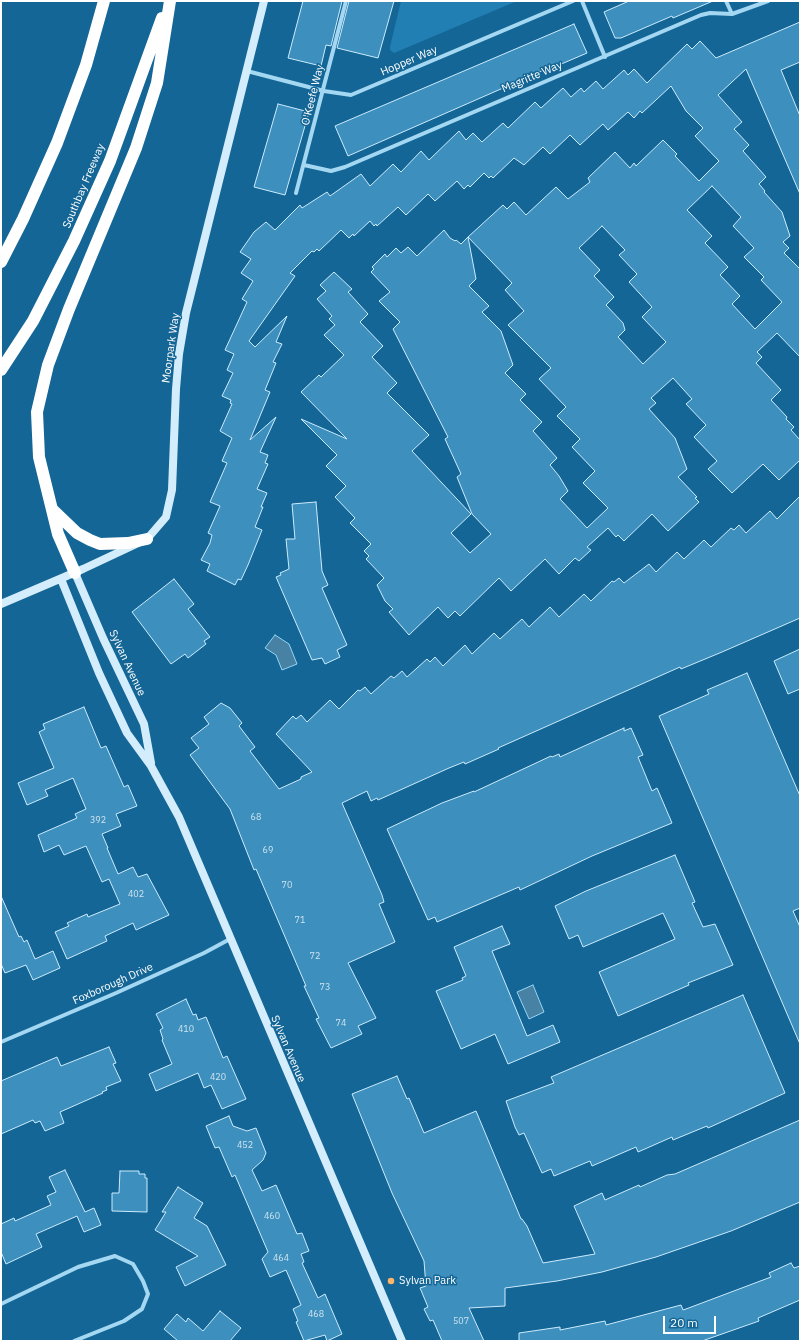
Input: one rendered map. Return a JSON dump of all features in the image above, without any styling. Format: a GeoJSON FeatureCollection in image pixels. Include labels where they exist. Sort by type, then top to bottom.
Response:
{"type":"FeatureCollection","features":[{"type":"Feature","properties":{"kind":"highway"},"geometry":{"type":"LineString","coordinates":[[1,262],[23,219],[57,143],[86,65],[104,1]]}},
{"type":"Feature","properties":{"kind":"highway"},"geometry":{"type":"LineString","coordinates":[[75,573],[58,534],[39,458],[38,412],[48,365],[69,309],[136,148],[157,83],[169,1]]}},
{"type":"Feature","properties":{"kind":"highway","name":"Southbay Freeway"},"geometry":{"type":"LineString","coordinates":[[1,370],[33,321],[74,241],[110,161],[169,1]]}},
{"type":"Feature","properties":{"kind":"highway"},"geometry":{"type":"LineString","coordinates":[[52,508],[77,533],[90,540],[111,544],[128,543],[147,539]]}},
{"type":"Feature","properties":{"kind":"street","name":"Moorpark Way"},"geometry":{"type":"LineString","coordinates":[[1,604],[75,573],[147,539],[166,517],[171,499],[179,354],[186,313],[264,1]]}},
{"type":"Feature","properties":{"kind":"street","name":"O'Keefe Way"},"geometry":{"type":"LineString","coordinates":[[296,193],[324,91],[346,1]]}},
{"type":"Feature","properties":{"kind":"street","name":"Hopper Way"},"geometry":{"type":"LineString","coordinates":[[247,71],[343,95],[357,93],[573,1]]}},
{"type":"Feature","properties":{"kind":"street"},"geometry":{"type":"LineString","coordinates":[[582,1],[605,56]]}},
{"type":"Feature","properties":{"kind":"street"},"geometry":{"type":"LineString","coordinates":[[726,1],[732,14]]}},
{"type":"Feature","properties":{"kind":"street","name":"Magritte Way"},"geometry":{"type":"LineString","coordinates":[[304,165],[331,171],[345,167],[701,15],[710,13],[732,14],[768,1]]}},
{"type":"Feature","properties":{"kind":"street","name":"Sylvan Avenue"},"geometry":{"type":"LineString","coordinates":[[75,573],[103,638],[144,724],[152,766]]}},
{"type":"Feature","properties":{"kind":"street","name":"Sylvan Avenue"},"geometry":{"type":"LineString","coordinates":[[60,579],[127,733],[152,766],[179,817],[402,1341]]}},
{"type":"Feature","properties":{"kind":"street","name":"Foxborough Drive"},"geometry":{"type":"LineString","coordinates":[[1,1042],[116,993],[204,953],[230,939]]}},
{"type":"Feature","properties":{"kind":"street"},"geometry":{"type":"LineString","coordinates":[[1,1304],[78,1267],[115,1256],[133,1264],[143,1281],[148,1294],[142,1309],[124,1321],[74,1341]]}},
{"type":"Feature","properties":{"kind":"shaded area"},"geometry":{"type":"Polygon","coordinates":[[[401,1],[517,1],[394,53],[390,50],[390,47],[401,1]]]}},
{"type":"Feature","properties":{"kind":"shaded area"},"geometry":{"type":"Polygon","coordinates":[[[275,635],[289,644],[297,664],[282,670],[276,655],[265,648],[275,635]]]}},
{"type":"Feature","properties":{"kind":"shaded area"},"geometry":{"type":"Polygon","coordinates":[[[533,985],[544,1012],[529,1019],[517,992],[533,985]]]}},
{"type":"Feature","properties":{"kind":"building"},"geometry":{"type":"Polygon","coordinates":[[[303,1],[342,1],[331,46],[326,45],[321,66],[288,58],[303,1]]]}},
{"type":"Feature","properties":{"kind":"building"},"geometry":{"type":"Polygon","coordinates":[[[349,1],[394,1],[378,58],[337,48],[349,1]]]}},
{"type":"Feature","properties":{"kind":"building"},"geometry":{"type":"Polygon","coordinates":[[[629,1],[713,1],[673,18],[672,16],[621,38],[615,38],[604,12],[629,1]]]}},
{"type":"Feature","properties":{"kind":"building"},"geometry":{"type":"Polygon","coordinates":[[[800,22],[800,62],[781,70],[800,116],[800,194],[746,69],[718,95],[742,122],[734,129],[749,145],[743,151],[766,177],[759,184],[765,191],[764,192],[782,212],[790,236],[783,242],[789,248],[784,253],[800,269],[800,357],[777,333],[757,352],[762,357],[756,363],[781,390],[771,400],[794,427],[791,430],[800,440],[800,460],[779,480],[763,464],[732,493],[708,469],[717,461],[694,437],[706,425],[686,404],[692,399],[673,378],[651,398],[656,403],[649,409],[675,438],[687,469],[678,477],[697,497],[695,498],[699,502],[668,531],[652,514],[624,541],[618,535],[616,537],[608,528],[587,547],[591,550],[579,561],[575,558],[559,574],[545,559],[511,591],[499,578],[460,616],[455,611],[448,618],[438,607],[409,635],[389,612],[393,609],[385,601],[377,585],[384,578],[366,559],[369,556],[364,551],[371,544],[350,523],[355,518],[335,497],[346,486],[326,466],[337,455],[301,419],[347,439],[301,392],[319,375],[321,377],[344,355],[324,335],[335,325],[329,319],[332,316],[317,299],[326,291],[320,285],[334,272],[352,289],[348,292],[368,314],[360,322],[383,346],[372,357],[397,383],[387,393],[429,435],[412,451],[471,514],[451,533],[470,553],[491,534],[472,514],[457,477],[461,474],[445,439],[448,437],[393,329],[400,322],[379,301],[390,292],[371,272],[374,269],[372,267],[385,254],[387,257],[396,248],[401,253],[408,247],[417,256],[444,230],[450,238],[461,244],[468,237],[503,205],[507,209],[514,202],[526,215],[556,187],[568,199],[590,182],[588,178],[615,152],[630,168],[634,163],[636,166],[663,140],[677,154],[675,156],[699,181],[719,161],[695,136],[703,128],[686,111],[671,86],[642,113],[640,111],[634,118],[628,112],[608,130],[603,124],[580,145],[570,135],[550,154],[543,147],[524,165],[514,158],[493,178],[491,176],[489,178],[484,173],[470,187],[468,185],[464,189],[457,181],[435,201],[428,194],[406,215],[398,207],[377,226],[376,224],[374,226],[370,221],[354,236],[353,234],[349,238],[341,230],[319,251],[317,249],[314,252],[312,251],[290,273],[295,276],[249,341],[255,347],[287,316],[276,342],[282,344],[273,362],[276,363],[265,390],[270,392],[250,440],[276,417],[260,452],[268,455],[265,463],[268,464],[257,489],[267,493],[255,527],[262,530],[241,580],[238,579],[235,585],[207,571],[210,564],[201,560],[210,543],[212,535],[208,533],[220,506],[210,502],[227,463],[222,461],[232,438],[220,431],[232,404],[230,403],[231,400],[222,396],[233,373],[227,370],[234,354],[225,350],[247,302],[242,299],[253,281],[241,273],[251,259],[240,252],[254,232],[266,222],[275,230],[300,205],[302,208],[327,192],[330,196],[361,174],[370,186],[393,164],[401,172],[421,151],[429,160],[459,131],[466,140],[473,133],[482,142],[503,123],[508,128],[535,102],[541,108],[563,88],[571,97],[581,88],[584,92],[596,81],[603,89],[624,70],[628,75],[634,69],[647,83],[687,44],[692,49],[700,41],[716,58],[800,22]],[[712,186],[687,210],[712,236],[705,243],[728,267],[720,275],[740,296],[732,304],[755,329],[782,302],[761,280],[764,277],[744,257],[754,248],[733,226],[741,217],[712,186]],[[602,226],[579,248],[600,270],[594,276],[614,297],[606,305],[623,323],[625,330],[618,337],[643,364],[666,342],[642,317],[652,307],[629,282],[637,274],[619,255],[625,250],[602,226]],[[468,237],[476,279],[469,286],[489,306],[482,312],[501,331],[513,365],[505,373],[526,394],[520,400],[542,422],[533,431],[557,458],[550,465],[568,491],[560,499],[587,528],[608,508],[583,483],[595,471],[572,447],[580,439],[557,416],[566,407],[539,379],[551,368],[508,325],[524,311],[505,290],[512,283],[468,237]]]}},
{"type":"Feature","properties":{"kind":"building"},"geometry":{"type":"Polygon","coordinates":[[[574,24],[587,53],[552,68],[551,67],[348,156],[335,126],[574,24]]]}},
{"type":"Feature","properties":{"kind":"building"},"geometry":{"type":"Polygon","coordinates":[[[278,104],[309,112],[285,195],[254,187],[278,104]]]}},
{"type":"Feature","properties":{"kind":"building"},"geometry":{"type":"Polygon","coordinates":[[[800,496],[800,618],[681,669],[680,667],[465,764],[464,762],[449,768],[378,800],[377,798],[371,801],[367,791],[342,803],[382,895],[384,902],[379,904],[395,942],[348,963],[376,1018],[358,1026],[362,1034],[331,1048],[316,1019],[319,1018],[304,986],[306,986],[256,869],[254,870],[230,809],[190,755],[199,748],[191,738],[209,724],[204,717],[221,703],[230,708],[242,723],[239,726],[255,747],[250,751],[279,789],[312,772],[276,734],[293,716],[296,719],[301,715],[307,722],[330,700],[339,709],[358,690],[360,691],[365,687],[371,694],[391,676],[394,678],[402,671],[407,677],[427,659],[430,662],[435,657],[443,666],[465,645],[472,654],[494,633],[500,639],[522,619],[529,627],[550,607],[559,617],[584,594],[591,601],[612,581],[614,582],[619,578],[624,583],[649,564],[656,572],[677,552],[684,559],[704,540],[711,547],[731,528],[734,530],[739,525],[746,533],[770,511],[777,519],[800,496]]]}},
{"type":"Feature","properties":{"kind":"building"},"geometry":{"type":"Polygon","coordinates":[[[316,502],[322,571],[328,585],[322,588],[347,645],[337,650],[340,657],[325,664],[322,658],[312,660],[276,577],[281,575],[280,573],[289,569],[286,539],[295,539],[292,504],[316,502]]]}},
{"type":"Feature","properties":{"kind":"building"},"geometry":{"type":"Polygon","coordinates":[[[174,579],[194,604],[188,609],[210,637],[204,641],[206,644],[188,658],[185,654],[171,664],[132,612],[174,579]]]}},
{"type":"Feature","properties":{"kind":"building"},"geometry":{"type":"Polygon","coordinates":[[[800,649],[800,689],[788,694],[774,661],[800,649]]]}},
{"type":"Feature","properties":{"kind":"building"},"geometry":{"type":"Polygon","coordinates":[[[747,673],[800,796],[800,908],[793,911],[800,927],[800,1044],[659,716],[709,694],[707,690],[747,673]]]}},
{"type":"Feature","properties":{"kind":"building"},"geometry":{"type":"Polygon","coordinates":[[[84,707],[101,748],[106,746],[124,787],[128,785],[137,806],[116,814],[121,826],[102,834],[107,848],[118,874],[133,867],[138,877],[147,874],[169,915],[136,930],[133,923],[105,936],[107,941],[67,959],[55,932],[69,926],[67,923],[87,914],[88,917],[120,904],[109,879],[102,882],[86,846],[64,855],[59,845],[44,852],[38,835],[77,818],[75,814],[86,809],[73,778],[45,790],[48,796],[27,805],[18,783],[54,768],[39,732],[45,729],[43,724],[84,707]]]}},
{"type":"Feature","properties":{"kind":"building"},"geometry":{"type":"Polygon","coordinates":[[[624,728],[624,731],[631,728],[643,755],[638,757],[652,791],[657,788],[672,823],[592,856],[520,890],[519,887],[437,922],[435,917],[428,920],[387,829],[442,803],[474,792],[551,756],[552,757],[559,754],[560,757],[624,728]]]}},
{"type":"Feature","properties":{"kind":"building"},"geometry":{"type":"Polygon","coordinates":[[[675,855],[695,902],[692,903],[703,927],[715,924],[733,965],[688,983],[689,985],[618,1016],[599,972],[675,939],[663,913],[583,947],[578,935],[569,939],[555,906],[586,891],[675,855]]]}},
{"type":"Feature","properties":{"kind":"building"},"geometry":{"type":"Polygon","coordinates":[[[1,896],[19,937],[21,936],[24,942],[27,940],[35,959],[53,951],[60,968],[33,980],[26,965],[5,973],[1,964],[1,896]]]}},
{"type":"Feature","properties":{"kind":"building"},"geometry":{"type":"Polygon","coordinates":[[[502,926],[510,944],[492,951],[527,1036],[553,1025],[560,1042],[508,1064],[495,1034],[461,1049],[436,991],[463,980],[462,978],[466,976],[454,947],[502,926]]]}},
{"type":"Feature","properties":{"kind":"building"},"geometry":{"type":"Polygon","coordinates":[[[743,995],[785,1093],[708,1128],[707,1126],[673,1140],[672,1137],[638,1152],[636,1147],[592,1166],[590,1161],[554,1176],[551,1169],[542,1173],[524,1133],[519,1135],[515,1127],[506,1101],[554,1083],[551,1077],[743,995]]]}},
{"type":"Feature","properties":{"kind":"building"},"geometry":{"type":"Polygon","coordinates":[[[186,999],[193,1015],[196,1014],[198,1020],[206,1017],[223,1058],[227,1056],[246,1099],[222,1109],[211,1085],[204,1088],[198,1073],[156,1091],[149,1074],[172,1064],[162,1040],[160,1030],[163,1028],[156,1014],[186,999]]]}},
{"type":"Feature","properties":{"kind":"building"},"geometry":{"type":"Polygon","coordinates":[[[109,1047],[116,1063],[113,1064],[121,1081],[106,1087],[107,1090],[102,1092],[103,1093],[60,1112],[64,1123],[45,1131],[40,1121],[35,1123],[33,1120],[1,1134],[1,1081],[57,1057],[61,1066],[109,1047]]]}},
{"type":"Feature","properties":{"kind":"building"},"geometry":{"type":"Polygon","coordinates":[[[397,1076],[407,1099],[409,1098],[424,1133],[476,1111],[521,1219],[527,1226],[543,1263],[595,1254],[574,1206],[602,1193],[605,1200],[639,1185],[640,1187],[667,1175],[675,1174],[800,1120],[800,1202],[731,1231],[656,1257],[602,1272],[557,1281],[505,1288],[505,1306],[469,1308],[484,1341],[442,1341],[433,1320],[430,1321],[424,1309],[428,1307],[420,1288],[426,1286],[424,1261],[392,1193],[352,1094],[397,1076]]]}},
{"type":"Feature","properties":{"kind":"building"},"geometry":{"type":"Polygon","coordinates":[[[229,1116],[233,1126],[247,1131],[256,1128],[266,1153],[263,1160],[252,1170],[262,1191],[276,1185],[297,1234],[302,1233],[309,1251],[301,1254],[304,1262],[302,1263],[318,1298],[325,1294],[342,1334],[327,1341],[325,1335],[304,1341],[296,1322],[298,1321],[293,1309],[301,1305],[286,1270],[270,1277],[262,1259],[268,1252],[235,1175],[232,1177],[219,1147],[215,1148],[206,1126],[229,1116]]]}},
{"type":"Feature","properties":{"kind":"building"},"geometry":{"type":"Polygon","coordinates":[[[65,1170],[85,1212],[94,1208],[101,1225],[84,1232],[77,1216],[36,1234],[42,1247],[6,1264],[1,1252],[1,1224],[14,1218],[15,1221],[51,1205],[47,1196],[56,1192],[49,1177],[65,1170]]]}},
{"type":"Feature","properties":{"kind":"building"},"geometry":{"type":"Polygon","coordinates":[[[120,1171],[139,1171],[139,1174],[145,1174],[145,1178],[147,1178],[147,1212],[112,1211],[112,1193],[119,1193],[120,1171]]]}},
{"type":"Feature","properties":{"kind":"building"},"geometry":{"type":"Polygon","coordinates":[[[178,1187],[203,1203],[194,1218],[207,1226],[226,1265],[185,1286],[176,1267],[198,1256],[155,1230],[166,1212],[162,1212],[178,1187]]]}},
{"type":"Feature","properties":{"kind":"building"},"geometry":{"type":"Polygon","coordinates":[[[791,1263],[794,1268],[800,1266],[800,1300],[758,1318],[759,1321],[702,1341],[519,1341],[519,1333],[560,1327],[560,1330],[605,1321],[606,1325],[681,1305],[683,1310],[771,1277],[769,1273],[791,1263]]]}},
{"type":"Feature","properties":{"kind":"building"},"geometry":{"type":"Polygon","coordinates":[[[220,1311],[241,1328],[230,1341],[178,1341],[164,1329],[177,1314],[186,1322],[188,1318],[203,1331],[220,1311]]]}},
{"type":"Feature","properties":{"kind":"place","name":"Sylvan Park"},"geometry":{"type":"Point","coordinates":[391,1281]}}]}
